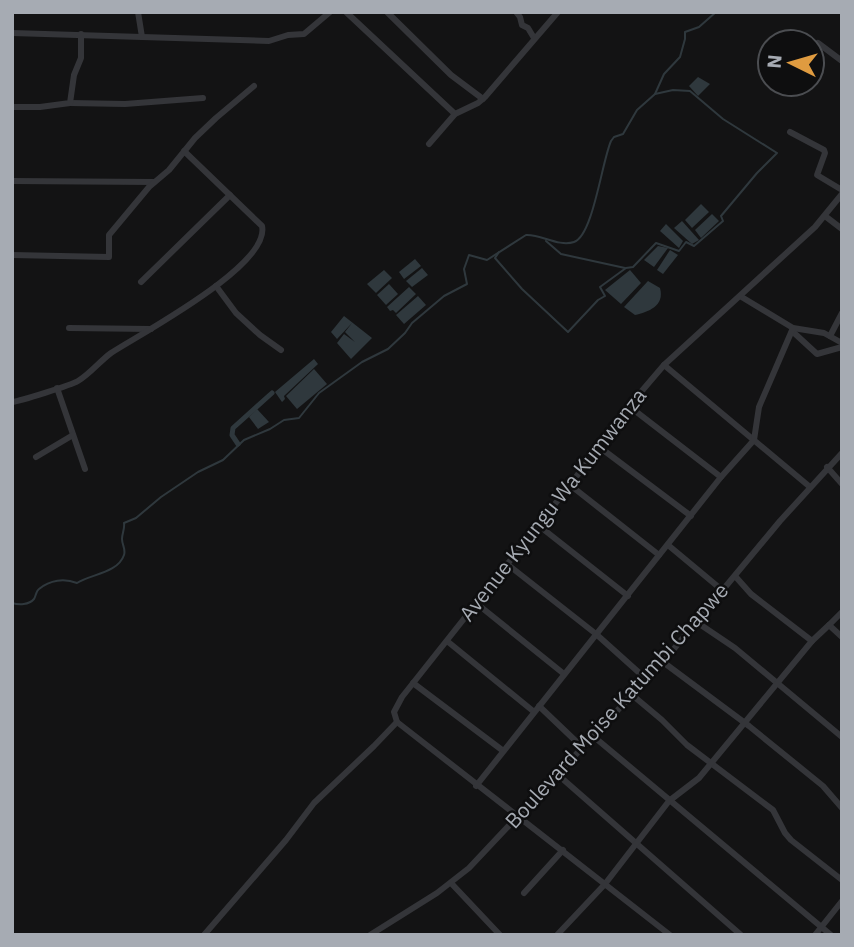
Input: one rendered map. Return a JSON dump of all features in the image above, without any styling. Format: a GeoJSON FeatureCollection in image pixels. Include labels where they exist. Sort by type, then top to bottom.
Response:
{"type":"FeatureCollection","features":[{"type":"Feature","properties":{"kind":"street"},"geometry":{"type":"LineString","coordinates":[[138,12],[142,37]]}},
{"type":"Feature","properties":{"kind":"street"},"geometry":{"type":"LineString","coordinates":[[12,33],[270,41],[288,35],[299,36],[330,12]]}},
{"type":"Feature","properties":{"kind":"street"},"geometry":{"type":"LineString","coordinates":[[346,12],[456,114]]}},
{"type":"Feature","properties":{"kind":"street"},"geometry":{"type":"LineString","coordinates":[[387,12],[451,75],[483,99]]}},
{"type":"Feature","properties":{"kind":"street"},"geometry":{"type":"LineString","coordinates":[[516,12],[522,25],[528,28],[534,38]]}},
{"type":"Feature","properties":{"kind":"street"},"geometry":{"type":"LineString","coordinates":[[429,144],[456,114],[483,99],[558,12]]}},
{"type":"Feature","properties":{"kind":"street"},"geometry":{"type":"LineString","coordinates":[[70,103],[74,75],[81,58],[81,34]]}},
{"type":"Feature","properties":{"kind":"street"},"geometry":{"type":"LineString","coordinates":[[826,49],[842,61]]}},
{"type":"Feature","properties":{"kind":"street"},"geometry":{"type":"LineString","coordinates":[[12,255],[109,257],[109,235],[154,182],[169,170],[216,118],[254,86]]}},
{"type":"Feature","properties":{"kind":"street"},"geometry":{"type":"LineString","coordinates":[[12,107],[70,103],[124,104],[203,98]]}},
{"type":"Feature","properties":{"kind":"street"},"geometry":{"type":"LineString","coordinates":[[790,132],[824,150],[817,175],[842,192]]}},
{"type":"Feature","properties":{"kind":"street"},"geometry":{"type":"LineString","coordinates":[[12,402],[79,380],[110,354],[216,286],[258,246],[263,234],[262,226],[184,151]]}},
{"type":"Feature","properties":{"kind":"street"},"geometry":{"type":"LineString","coordinates":[[12,181],[154,182]]}},
{"type":"Feature","properties":{"kind":"street","name":"Avenue Kyungu Wa Kumwanza"},"geometry":{"type":"LineString","coordinates":[[397,722],[394,712],[413,683],[629,406],[685,343],[740,296],[825,216],[842,192]]}},
{"type":"Feature","properties":{"kind":"street"},"geometry":{"type":"LineString","coordinates":[[141,282],[230,195]]}},
{"type":"Feature","properties":{"kind":"street"},"geometry":{"type":"LineString","coordinates":[[825,216],[842,229]]}},
{"type":"Feature","properties":{"kind":"street"},"geometry":{"type":"LineString","coordinates":[[216,286],[236,313],[281,350]]}},
{"type":"Feature","properties":{"kind":"street"},"geometry":{"type":"LineString","coordinates":[[740,296],[792,329],[817,354],[842,345]]}},
{"type":"Feature","properties":{"kind":"street"},"geometry":{"type":"LineString","coordinates":[[830,336],[842,313]]}},
{"type":"Feature","properties":{"kind":"street"},"geometry":{"type":"LineString","coordinates":[[69,328],[151,329]]}},
{"type":"Feature","properties":{"kind":"street"},"geometry":{"type":"LineString","coordinates":[[792,329],[819,332],[842,345]]}},
{"type":"Feature","properties":{"kind":"street"},"geometry":{"type":"LineString","coordinates":[[476,786],[721,477],[754,440],[759,407],[792,329]]}},
{"type":"Feature","properties":{"kind":"street"},"geometry":{"type":"LineString","coordinates":[[664,365],[810,487]]}},
{"type":"Feature","properties":{"kind":"street"},"geometry":{"type":"LineString","coordinates":[[57,388],[85,469]]}},
{"type":"Feature","properties":{"kind":"street"},"geometry":{"type":"LineString","coordinates":[[629,406],[721,477]]}},
{"type":"Feature","properties":{"kind":"street"},"geometry":{"type":"LineString","coordinates":[[36,457],[73,435]]}},
{"type":"Feature","properties":{"kind":"street"},"geometry":{"type":"LineString","coordinates":[[598,446],[691,516]]}},
{"type":"Feature","properties":{"kind":"street","name":"Boulevard Moise Katumbi Chapwe"},"geometry":{"type":"LineString","coordinates":[[370,935],[451,883],[469,868],[645,678],[663,662],[695,621],[842,453]]}},
{"type":"Feature","properties":{"kind":"street"},"geometry":{"type":"LineString","coordinates":[[827,467],[842,484]]}},
{"type":"Feature","properties":{"kind":"street"},"geometry":{"type":"LineString","coordinates":[[570,485],[660,555]]}},
{"type":"Feature","properties":{"kind":"street"},"geometry":{"type":"LineString","coordinates":[[538,525],[628,596]]}},
{"type":"Feature","properties":{"kind":"street"},"geometry":{"type":"LineString","coordinates":[[668,545],[722,590]]}},
{"type":"Feature","properties":{"kind":"street"},"geometry":{"type":"LineString","coordinates":[[507,564],[596,634],[645,678]]}},
{"type":"Feature","properties":{"kind":"street"},"geometry":{"type":"LineString","coordinates":[[735,576],[751,594],[812,641]]}},
{"type":"Feature","properties":{"kind":"street"},"geometry":{"type":"LineString","coordinates":[[476,603],[564,674]]}},
{"type":"Feature","properties":{"kind":"street"},"geometry":{"type":"LineString","coordinates":[[557,935],[605,884],[669,802],[692,785],[776,682],[842,612]]}},
{"type":"Feature","properties":{"kind":"street"},"geometry":{"type":"LineString","coordinates":[[695,621],[735,648],[842,737]]}},
{"type":"Feature","properties":{"kind":"street"},"geometry":{"type":"LineString","coordinates":[[829,625],[842,637]]}},
{"type":"Feature","properties":{"kind":"street"},"geometry":{"type":"LineString","coordinates":[[447,640],[582,747]]}},
{"type":"Feature","properties":{"kind":"street"},"geometry":{"type":"LineString","coordinates":[[663,662],[744,722],[823,786],[842,808]]}},
{"type":"Feature","properties":{"kind":"street"},"geometry":{"type":"LineString","coordinates":[[413,683],[502,750]]}},
{"type":"Feature","properties":{"kind":"street"},"geometry":{"type":"LineString","coordinates":[[631,694],[679,738],[774,810],[791,840],[842,880]]}},
{"type":"Feature","properties":{"kind":"street"},"geometry":{"type":"LineString","coordinates":[[204,935],[286,840],[314,803],[397,722],[670,935]]}},
{"type":"Feature","properties":{"kind":"street"},"geometry":{"type":"LineString","coordinates":[[593,736],[831,935]]}},
{"type":"Feature","properties":{"kind":"street"},"geometry":{"type":"LineString","coordinates":[[557,774],[741,935]]}},
{"type":"Feature","properties":{"kind":"street"},"geometry":{"type":"LineString","coordinates":[[524,893],[563,850]]}},
{"type":"Feature","properties":{"kind":"street"},"geometry":{"type":"LineString","coordinates":[[451,883],[500,935]]}},
{"type":"Feature","properties":{"kind":"street"},"geometry":{"type":"LineString","coordinates":[[815,935],[842,901]]}},
{"type":"Feature","properties":{"kind":"shaded area"},"geometry":{"type":"Polygon","coordinates":[[[698,77],[710,84],[698,96],[689,86],[698,77]]]}},
{"type":"Feature","properties":{"kind":"shaded area"},"geometry":{"type":"Polygon","coordinates":[[[701,204],[709,212],[692,228],[685,220],[701,204]]]}},
{"type":"Feature","properties":{"kind":"shaded area"},"geometry":{"type":"Polygon","coordinates":[[[712,214],[719,221],[701,238],[695,230],[712,214]]]}},
{"type":"Feature","properties":{"kind":"shaded area"},"geometry":{"type":"Polygon","coordinates":[[[682,221],[699,240],[692,244],[674,228],[682,221]]]}},
{"type":"Feature","properties":{"kind":"shaded area"},"geometry":{"type":"Polygon","coordinates":[[[666,224],[683,241],[679,248],[660,231],[666,224]]]}},
{"type":"Feature","properties":{"kind":"shaded area"},"geometry":{"type":"Polygon","coordinates":[[[658,246],[668,248],[654,267],[644,260],[658,246]]]}},
{"type":"Feature","properties":{"kind":"shaded area"},"geometry":{"type":"Polygon","coordinates":[[[670,250],[678,255],[663,274],[657,270],[670,250]]]}},
{"type":"Feature","properties":{"kind":"shaded area"},"geometry":{"type":"Polygon","coordinates":[[[415,259],[421,266],[404,279],[399,272],[415,259]]]}},
{"type":"Feature","properties":{"kind":"shaded area"},"geometry":{"type":"Polygon","coordinates":[[[422,268],[428,275],[412,287],[406,281],[422,268]]]}},
{"type":"Feature","properties":{"kind":"shaded area"},"geometry":{"type":"Polygon","coordinates":[[[384,270],[392,278],[376,293],[367,284],[384,270]]]}},
{"type":"Feature","properties":{"kind":"shaded area"},"geometry":{"type":"Polygon","coordinates":[[[630,270],[641,283],[621,304],[605,290],[630,270]]]}},
{"type":"Feature","properties":{"kind":"shaded area"},"geometry":{"type":"Polygon","coordinates":[[[648,281],[660,288],[660,299],[650,310],[635,315],[624,307],[648,281]]]}},
{"type":"Feature","properties":{"kind":"shaded area"},"geometry":{"type":"Polygon","coordinates":[[[389,284],[398,294],[386,305],[377,295],[389,284]]]}},
{"type":"Feature","properties":{"kind":"shaded area"},"geometry":{"type":"Polygon","coordinates":[[[409,287],[416,294],[396,313],[390,311],[387,307],[409,287]]]}},
{"type":"Feature","properties":{"kind":"shaded area"},"geometry":{"type":"Polygon","coordinates":[[[418,296],[426,305],[404,324],[396,315],[418,296]]]}},
{"type":"Feature","properties":{"kind":"shaded area"},"geometry":{"type":"Polygon","coordinates":[[[344,316],[372,338],[351,359],[337,343],[344,334],[355,342],[345,332],[352,323],[337,339],[331,332],[344,316]]]}},
{"type":"Feature","properties":{"kind":"shaded area"},"geometry":{"type":"Polygon","coordinates":[[[314,359],[318,364],[284,396],[282,402],[275,392],[314,359]]]}},
{"type":"Feature","properties":{"kind":"shaded area"},"geometry":{"type":"Polygon","coordinates":[[[314,369],[327,384],[297,409],[286,396],[314,369]]]}},
{"type":"Feature","properties":{"kind":"shaded area"},"geometry":{"type":"Polygon","coordinates":[[[257,409],[269,422],[258,429],[249,417],[257,409]]]}},
{"type":"Feature","properties":{"kind":"waterway"},"geometry":{"type":"LineString","coordinates":[[12,603],[29,602],[34,599],[38,590],[52,582],[77,583],[116,566],[124,553],[124,523],[136,518],[198,472],[223,460],[244,440],[284,420],[299,418],[319,393],[362,362],[388,349],[412,323],[444,296],[467,284],[464,269],[469,255],[487,260],[526,235],[568,243],[581,237],[592,213],[611,141],[623,134],[637,110],[655,94],[664,74],[680,57],[685,32],[699,27],[716,12]]}},
{"type":"Feature","properties":{"kind":"waterway"},"geometry":{"type":"LineString","coordinates":[[499,252],[495,258],[522,289],[568,332],[605,296],[600,287],[626,268],[633,267],[656,243],[679,251],[686,242],[694,246],[723,221],[721,216],[777,153],[723,119],[690,91],[673,90],[655,94]]}},
{"type":"Feature","properties":{"kind":"waterway"},"geometry":{"type":"LineString","coordinates":[[546,241],[561,254],[625,268]]}},
{"type":"Feature","properties":{"kind":"waterway"},"geometry":{"type":"LineString","coordinates":[[238,444],[232,435],[233,428],[272,393]]}}]}
